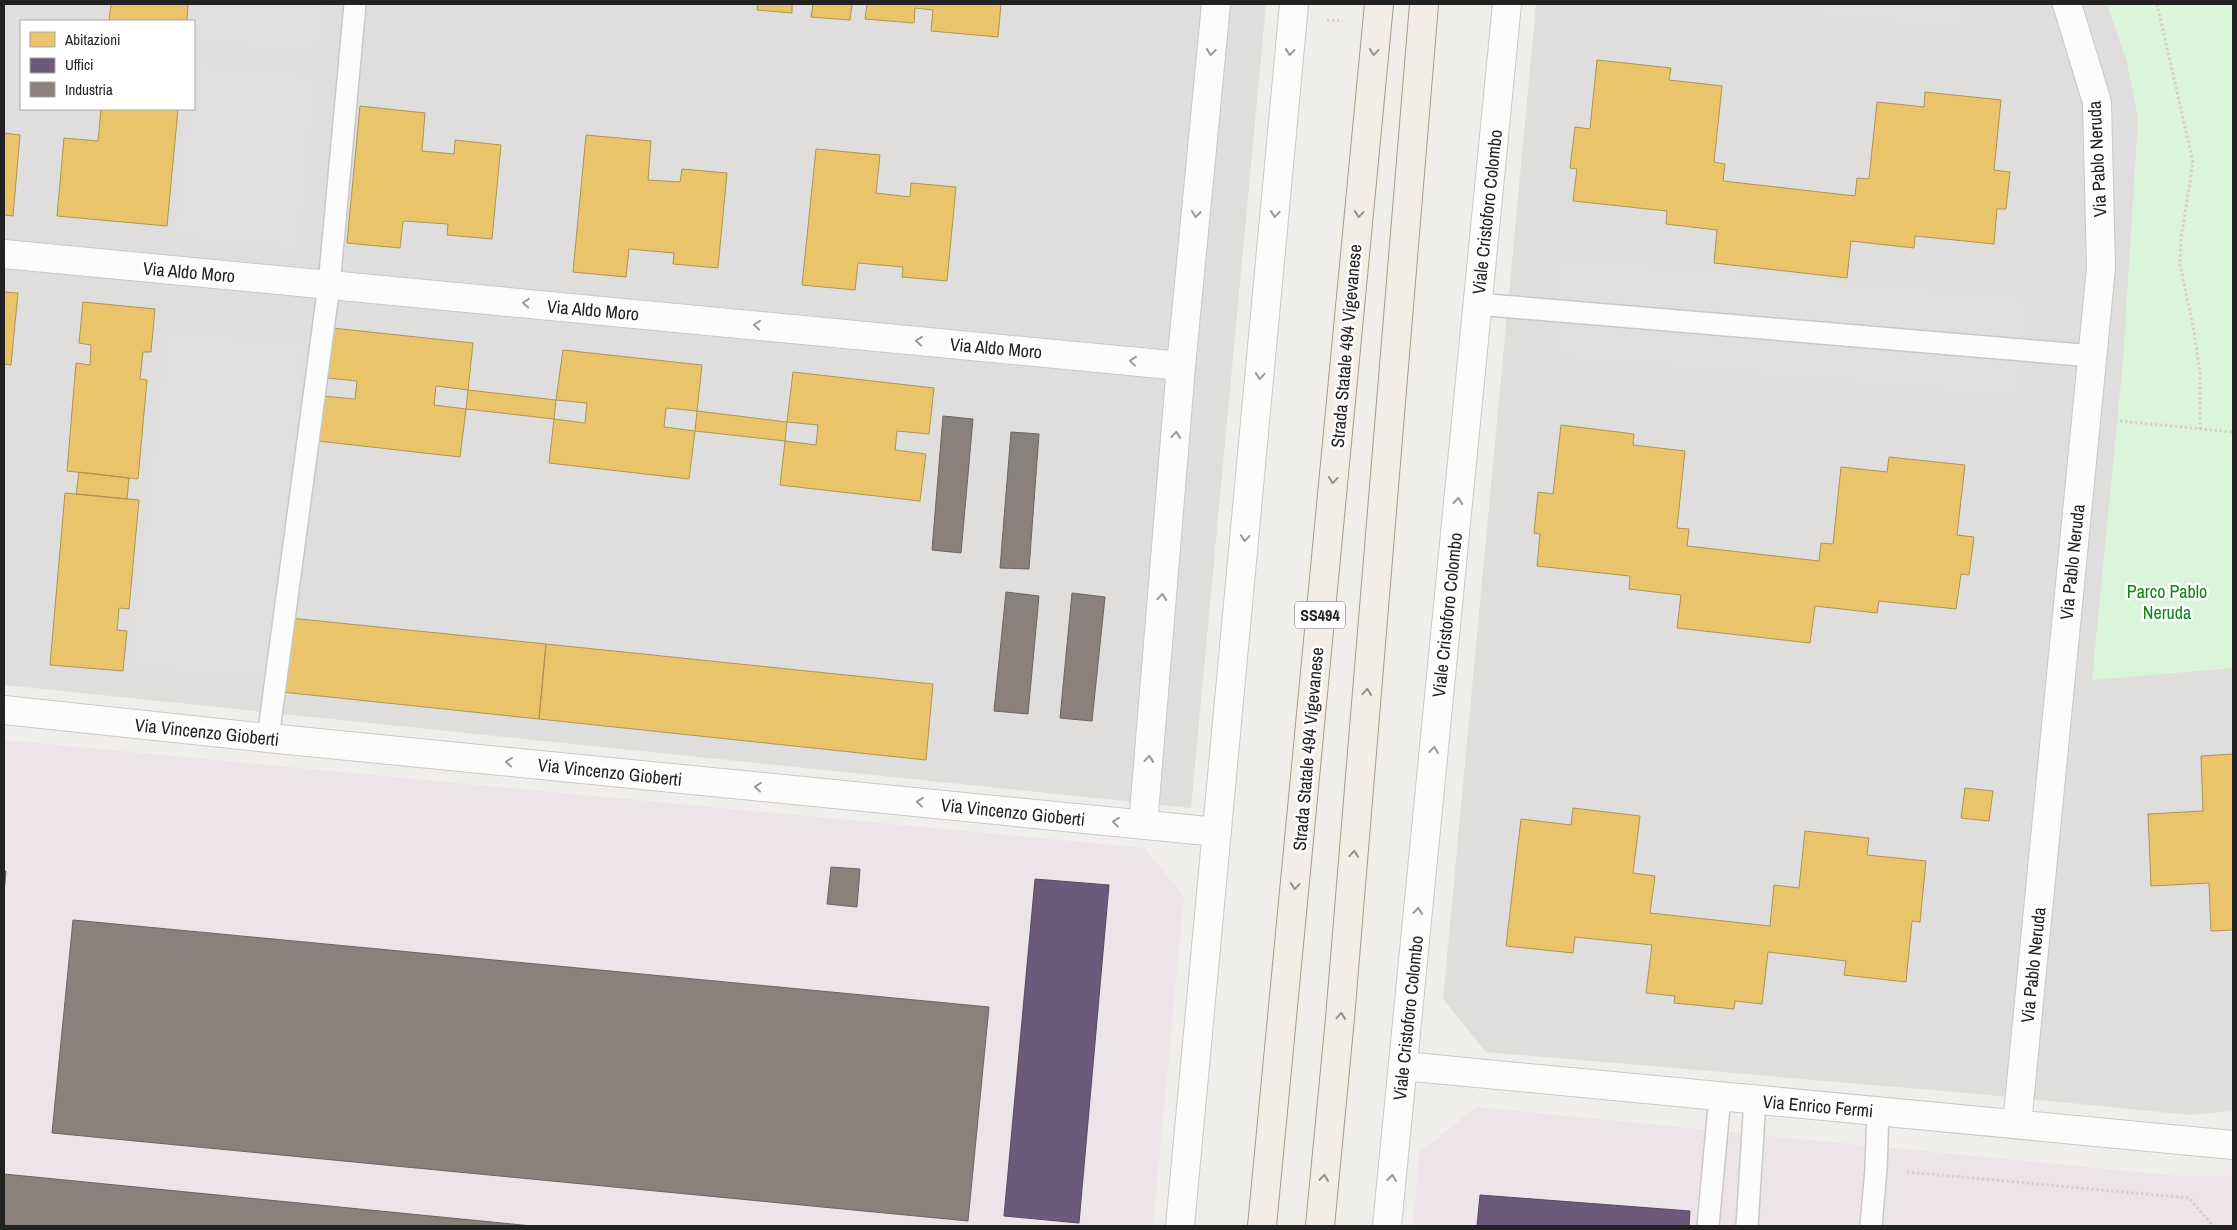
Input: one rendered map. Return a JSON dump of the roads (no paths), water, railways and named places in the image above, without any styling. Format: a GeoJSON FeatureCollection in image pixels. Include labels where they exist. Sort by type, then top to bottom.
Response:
{"type":"FeatureCollection","features":[{"type":"Feature","properties":{"kind":"main road","name":"Strada Statale 494 Vigevanese"},"geometry":{"type":"LineString","coordinates":[[1262,1226],[1379,4]]}},
{"type":"Feature","properties":{"kind":"main road"},"geometry":{"type":"LineString","coordinates":[[1320,1226],[1341,1008],[1424,4]]}},
{"type":"Feature","properties":{"kind":"street"},"geometry":{"type":"LineString","coordinates":[[1143,825],[1182,366],[1216,4]]}},
{"type":"Feature","properties":{"kind":"street"},"geometry":{"type":"LineString","coordinates":[[1180,1226],[1294,4]]}},
{"type":"Feature","properties":{"kind":"street","name":"Viale Cristoforo Colombo"},"geometry":{"type":"LineString","coordinates":[[1388,1226],[1507,4]]}},
{"type":"Feature","properties":{"kind":"street","name":"Via Pablo Neruda"},"geometry":{"type":"LineString","coordinates":[[2017,1124],[2101,268],[2096,102],[2066,4]]}},
{"type":"Feature","properties":{"kind":"street","name":"Via Aldo Moro"},"geometry":{"type":"LineString","coordinates":[[4,254],[1182,366]]}},
{"type":"Feature","properties":{"kind":"street","name":"Via Vincenzo Gioberti"},"geometry":{"type":"LineString","coordinates":[[4,710],[1217,832]]}},
{"type":"Feature","properties":{"kind":"street","name":"Via Enrico Fermi"},"geometry":{"type":"LineString","coordinates":[[1403,1066],[2233,1145]]}},
{"type":"Feature","properties":{"kind":"lane"},"geometry":{"type":"LineString","coordinates":[[268,738],[329,285],[354,4]]}},
{"type":"Feature","properties":{"kind":"lane"},"geometry":{"type":"LineString","coordinates":[[1477,304],[2093,356]]}},
{"type":"Feature","properties":{"kind":"lane"},"geometry":{"type":"LineString","coordinates":[[1708,1226],[1720,1096]]}},
{"type":"Feature","properties":{"kind":"lane"},"geometry":{"type":"LineString","coordinates":[[1746,1226],[1754,1100]]}},
{"type":"Feature","properties":{"kind":"lane"},"geometry":{"type":"LineString","coordinates":[[1871,1226],[1876,1169],[1878,1111]]}},
{"type":"Feature","properties":{"kind":"park label","name":"Parco Pablo Neruda"},"geometry":{"type":"Point","coordinates":[2167,601]}}]}
